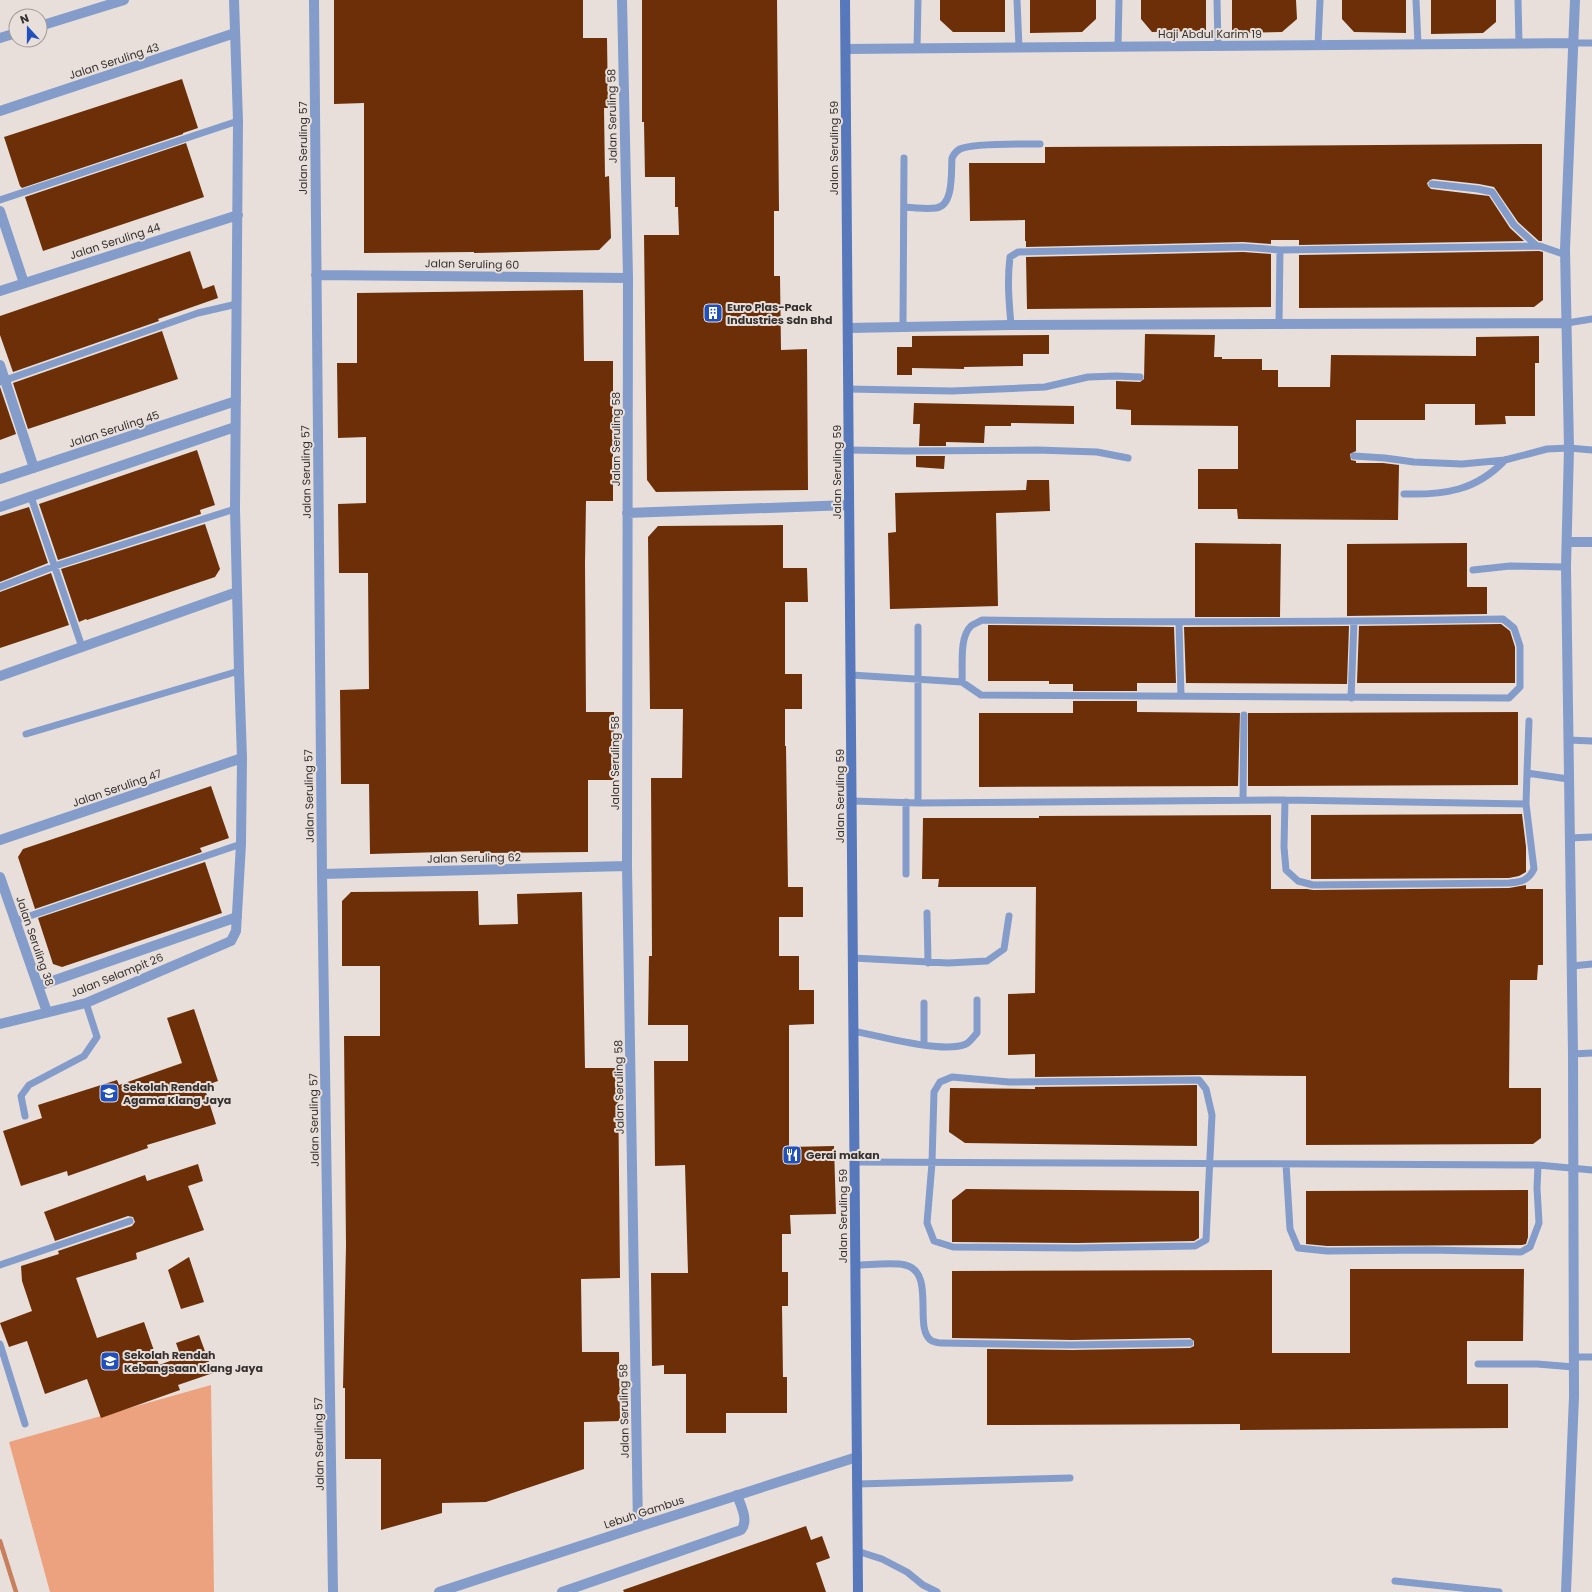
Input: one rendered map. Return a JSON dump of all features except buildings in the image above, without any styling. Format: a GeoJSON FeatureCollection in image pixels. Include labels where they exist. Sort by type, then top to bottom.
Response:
{"type":"FeatureCollection","features":[{"type":"Feature","properties":{"kind":"main road","name":"Jalan Seruling 59"},"geometry":{"type":"LineString","coordinates":[[845,0],[858,1592]]}},
{"type":"Feature","properties":{"kind":"street"},"geometry":{"type":"LineString","coordinates":[[48,24],[124,0]]}},
{"type":"Feature","properties":{"kind":"street"},"geometry":{"type":"LineString","coordinates":[[234,0],[238,121],[235,509],[242,758],[241,844],[237,917]]}},
{"type":"Feature","properties":{"kind":"street","name":"Jalan Seruling 57"},"geometry":{"type":"LineString","coordinates":[[314,0],[322,874],[333,1592]]}},
{"type":"Feature","properties":{"kind":"street","name":"Jalan Seruling 58"},"geometry":{"type":"LineString","coordinates":[[622,0],[628,278],[627,866],[638,1526]]}},
{"type":"Feature","properties":{"kind":"street"},"geometry":{"type":"LineString","coordinates":[[1566,1592],[1574,1397],[1574,1168],[1566,567],[1569,448],[1566,255],[1575,0]]}},
{"type":"Feature","properties":{"kind":"street","name":"Jalan Seruling 43"},"geometry":{"type":"LineString","coordinates":[[0,111],[235,33]]}},
{"type":"Feature","properties":{"kind":"street","name":"Haji Abdul Karim 19"},"geometry":{"type":"LineString","coordinates":[[846,49],[1574,43]]}},
{"type":"Feature","properties":{"kind":"street"},"geometry":{"type":"LineString","coordinates":[[0,211],[24,283]]}},
{"type":"Feature","properties":{"kind":"street","name":"Jalan Seruling 44"},"geometry":{"type":"LineString","coordinates":[[0,291],[238,215]]}},
{"type":"Feature","properties":{"kind":"street","name":"Jalan Seruling 60"},"geometry":{"type":"LineString","coordinates":[[316,275],[628,278]]}},
{"type":"Feature","properties":{"kind":"street"},"geometry":{"type":"LineString","coordinates":[[848,328],[1011,325],[1567,323]]}},
{"type":"Feature","properties":{"kind":"street"},"geometry":{"type":"LineString","coordinates":[[0,365],[3,381],[34,468]]}},
{"type":"Feature","properties":{"kind":"street","name":"Jalan Seruling 45"},"geometry":{"type":"LineString","coordinates":[[0,479],[236,401]]}},
{"type":"Feature","properties":{"kind":"street"},"geometry":{"type":"LineString","coordinates":[[0,507],[235,427]]}},
{"type":"Feature","properties":{"kind":"street"},"geometry":{"type":"LineString","coordinates":[[628,513],[849,505]]}},
{"type":"Feature","properties":{"kind":"street"},"geometry":{"type":"LineString","coordinates":[[1566,542],[1592,542]]}},
{"type":"Feature","properties":{"kind":"street"},"geometry":{"type":"LineString","coordinates":[[0,676],[237,592]]}},
{"type":"Feature","properties":{"kind":"street","name":"Jalan Seruling 47"},"geometry":{"type":"LineString","coordinates":[[0,840],[242,758]]}},
{"type":"Feature","properties":{"kind":"street","name":"Jalan Seruling 62"},"geometry":{"type":"LineString","coordinates":[[322,874],[627,866]]}},
{"type":"Feature","properties":{"kind":"street","name":"Jalan Seruling 38"},"geometry":{"type":"LineString","coordinates":[[0,877],[47,1012]]}},
{"type":"Feature","properties":{"kind":"street","name":"Jalan Selampit 26"},"geometry":{"type":"LineString","coordinates":[[0,1024],[86,1003],[231,941],[236,931],[237,917],[38,986]]}},
{"type":"Feature","properties":{"kind":"street","name":"Lebuh Gambus"},"geometry":{"type":"LineString","coordinates":[[443,1591],[638,1526],[857,1457]]}},
{"type":"Feature","properties":{"kind":"street"},"geometry":{"type":"LineString","coordinates":[[562,1592],[585,1588],[741,1530],[745,1526],[745,1520],[737,1495]]}},
{"type":"Feature","properties":{"kind":"lane"},"geometry":{"type":"LineString","coordinates":[[917,48],[918,0]]}},
{"type":"Feature","properties":{"kind":"lane"},"geometry":{"type":"LineString","coordinates":[[1017,0],[1019,47]]}},
{"type":"Feature","properties":{"kind":"lane"},"geometry":{"type":"LineString","coordinates":[[1118,46],[1119,0]]}},
{"type":"Feature","properties":{"kind":"lane"},"geometry":{"type":"LineString","coordinates":[[1217,0],[1218,45]]}},
{"type":"Feature","properties":{"kind":"lane"},"geometry":{"type":"LineString","coordinates":[[1318,45],[1320,0]]}},
{"type":"Feature","properties":{"kind":"lane"},"geometry":{"type":"LineString","coordinates":[[1416,0],[1418,44]]}},
{"type":"Feature","properties":{"kind":"lane"},"geometry":{"type":"LineString","coordinates":[[1518,0],[1519,43]]}},
{"type":"Feature","properties":{"kind":"lane"},"geometry":{"type":"LineString","coordinates":[[1574,43],[1592,43]]}},
{"type":"Feature","properties":{"kind":"lane"},"geometry":{"type":"LineString","coordinates":[[0,200],[238,121]]}},
{"type":"Feature","properties":{"kind":"lane"},"geometry":{"type":"LineString","coordinates":[[904,207],[937,208],[944,205],[948,198],[952,158],[960,148],[972,146],[1040,144]]}},
{"type":"Feature","properties":{"kind":"lane"},"geometry":{"type":"LineString","coordinates":[[903,327],[904,158]]}},
{"type":"Feature","properties":{"kind":"lane"},"geometry":{"type":"LineString","coordinates":[[1432,184],[1492,192],[1514,225],[1537,246]]}},
{"type":"Feature","properties":{"kind":"lane"},"geometry":{"type":"LineString","coordinates":[[1011,325],[1007,286],[1008,271],[1010,257],[1018,252],[1243,247],[1280,250],[1537,246],[1566,255]]}},
{"type":"Feature","properties":{"kind":"lane"},"geometry":{"type":"LineString","coordinates":[[1279,324],[1280,250]]}},
{"type":"Feature","properties":{"kind":"lane"},"geometry":{"type":"LineString","coordinates":[[3,381],[198,313],[237,304]]}},
{"type":"Feature","properties":{"kind":"lane"},"geometry":{"type":"LineString","coordinates":[[1567,323],[1592,319]]}},
{"type":"Feature","properties":{"kind":"lane"},"geometry":{"type":"LineString","coordinates":[[848,389],[968,390],[1045,387],[1088,376],[1140,377]]}},
{"type":"Feature","properties":{"kind":"lane"},"geometry":{"type":"LineString","coordinates":[[1354,456],[1414,462],[1462,464],[1505,460],[1547,449],[1569,448],[1592,450]]}},
{"type":"Feature","properties":{"kind":"lane"},"geometry":{"type":"LineString","coordinates":[[849,450],[907,452],[1037,450],[1097,452],[1128,458]]}},
{"type":"Feature","properties":{"kind":"lane"},"geometry":{"type":"LineString","coordinates":[[1404,494],[1432,494],[1460,489],[1497,469],[1505,460]]}},
{"type":"Feature","properties":{"kind":"lane"},"geometry":{"type":"LineString","coordinates":[[31,497],[82,647]]}},
{"type":"Feature","properties":{"kind":"lane"},"geometry":{"type":"LineString","coordinates":[[0,587],[55,566],[235,509]]}},
{"type":"Feature","properties":{"kind":"lane"},"geometry":{"type":"LineString","coordinates":[[1473,570],[1510,566],[1566,567]]}},
{"type":"Feature","properties":{"kind":"lane"},"geometry":{"type":"LineString","coordinates":[[851,675],[962,682],[981,695],[1509,698],[1520,687],[1520,646],[1514,628],[1503,619],[1354,622],[982,620],[971,626],[965,635],[962,682]]}},
{"type":"Feature","properties":{"kind":"lane"},"geometry":{"type":"LineString","coordinates":[[1180,622],[1180,696]]}},
{"type":"Feature","properties":{"kind":"lane"},"geometry":{"type":"LineString","coordinates":[[1351,698],[1354,622]]}},
{"type":"Feature","properties":{"kind":"lane"},"geometry":{"type":"LineString","coordinates":[[918,627],[918,803]]}},
{"type":"Feature","properties":{"kind":"lane"},"geometry":{"type":"LineString","coordinates":[[26,734],[239,671]]}},
{"type":"Feature","properties":{"kind":"lane"},"geometry":{"type":"LineString","coordinates":[[1243,800],[1244,715]]}},
{"type":"Feature","properties":{"kind":"lane"},"geometry":{"type":"LineString","coordinates":[[1284,800],[1284,847],[1286,870],[1298,881],[1313,885],[1509,883],[1524,881],[1530,876],[1534,869],[1526,804],[1529,721]]}},
{"type":"Feature","properties":{"kind":"lane"},"geometry":{"type":"LineString","coordinates":[[1568,740],[1592,741]]}},
{"type":"Feature","properties":{"kind":"lane"},"geometry":{"type":"LineString","coordinates":[[1527,773],[1568,779]]}},
{"type":"Feature","properties":{"kind":"lane"},"geometry":{"type":"LineString","coordinates":[[852,801],[918,803],[1284,800],[1526,804]]}},
{"type":"Feature","properties":{"kind":"lane"},"geometry":{"type":"LineString","coordinates":[[906,802],[906,874]]}},
{"type":"Feature","properties":{"kind":"lane"},"geometry":{"type":"LineString","coordinates":[[1569,838],[1592,836]]}},
{"type":"Feature","properties":{"kind":"lane"},"geometry":{"type":"LineString","coordinates":[[15,921],[241,844]]}},
{"type":"Feature","properties":{"kind":"lane"},"geometry":{"type":"LineString","coordinates":[[927,913],[928,963]]}},
{"type":"Feature","properties":{"kind":"lane"},"geometry":{"type":"LineString","coordinates":[[853,958],[928,963],[987,961],[1004,949],[1009,916]]}},
{"type":"Feature","properties":{"kind":"lane"},"geometry":{"type":"LineString","coordinates":[[1572,966],[1592,964]]}},
{"type":"Feature","properties":{"kind":"lane"},"geometry":{"type":"LineString","coordinates":[[853,1030],[924,1045],[949,1047],[967,1044],[977,1033],[977,1000]]}},
{"type":"Feature","properties":{"kind":"lane"},"geometry":{"type":"LineString","coordinates":[[25,1116],[21,1096],[29,1085],[84,1056],[97,1037],[86,1003]]}},
{"type":"Feature","properties":{"kind":"lane"},"geometry":{"type":"LineString","coordinates":[[924,1003],[924,1045]]}},
{"type":"Feature","properties":{"kind":"lane"},"geometry":{"type":"LineString","coordinates":[[1573,1054],[1592,1053]]}},
{"type":"Feature","properties":{"kind":"lane"},"geometry":{"type":"LineString","coordinates":[[952,1077],[1009,1082],[1199,1080],[1206,1089],[1212,1115],[1206,1240],[1195,1246],[1069,1248],[953,1247],[934,1241],[927,1223],[932,1163],[934,1092],[940,1082],[952,1077]]}},
{"type":"Feature","properties":{"kind":"lane"},"geometry":{"type":"LineString","coordinates":[[854,1162],[1538,1165],[1592,1170]]}},
{"type":"Feature","properties":{"kind":"lane"},"geometry":{"type":"LineString","coordinates":[[1286,1164],[1290,1228],[1298,1248],[1327,1251],[1430,1250],[1521,1252],[1530,1248],[1540,1223],[1537,1188],[1538,1165]]}},
{"type":"Feature","properties":{"kind":"lane"},"geometry":{"type":"LineString","coordinates":[[0,1265],[130,1221]]}},
{"type":"Feature","properties":{"kind":"lane"},"geometry":{"type":"LineString","coordinates":[[855,1266],[906,1265],[914,1270],[921,1277],[925,1332],[931,1341],[941,1344],[1072,1345],[1190,1343]]}},
{"type":"Feature","properties":{"kind":"lane"},"geometry":{"type":"LineString","coordinates":[[0,1344],[25,1424]]}},
{"type":"Feature","properties":{"kind":"lane"},"geometry":{"type":"LineString","coordinates":[[1478,1364],[1537,1364],[1574,1362],[1592,1357]]}},
{"type":"Feature","properties":{"kind":"lane"},"geometry":{"type":"LineString","coordinates":[[858,1484],[1070,1478]]}},
{"type":"Feature","properties":{"kind":"lane"},"geometry":{"type":"LineString","coordinates":[[857,1551],[882,1559],[907,1572],[923,1585],[937,1592]]}},
{"type":"Feature","properties":{"kind":"lane"},"geometry":{"type":"LineString","coordinates":[[1395,1581],[1499,1592]]}},
{"type":"Feature","properties":{"kind":"shaded area"},"geometry":{"type":"Polygon","coordinates":[[[211,1385],[214,1592],[50,1592],[9,1442],[211,1385]]]}},
{"type":"Feature","properties":{"kind":"waterway"},"geometry":{"type":"LineString","coordinates":[[0,1541],[16,1592]]}},
{"type":"Feature","properties":{"kind":"place","name":"Euro Plas-Pack Industries Sdn Bhd"},"geometry":{"type":"Point","coordinates":[713,313]}},
{"type":"Feature","properties":{"kind":"place","name":"Sekolah Rendah Agama Klang Jaya"},"geometry":{"type":"Point","coordinates":[109,1093]}},
{"type":"Feature","properties":{"kind":"place","name":"Gerai makan"},"geometry":{"type":"Point","coordinates":[792,1155]}},
{"type":"Feature","properties":{"kind":"place","name":"Sekolah Rendah Kebangsaan Klang Jaya"},"geometry":{"type":"Point","coordinates":[110,1361]}}]}
